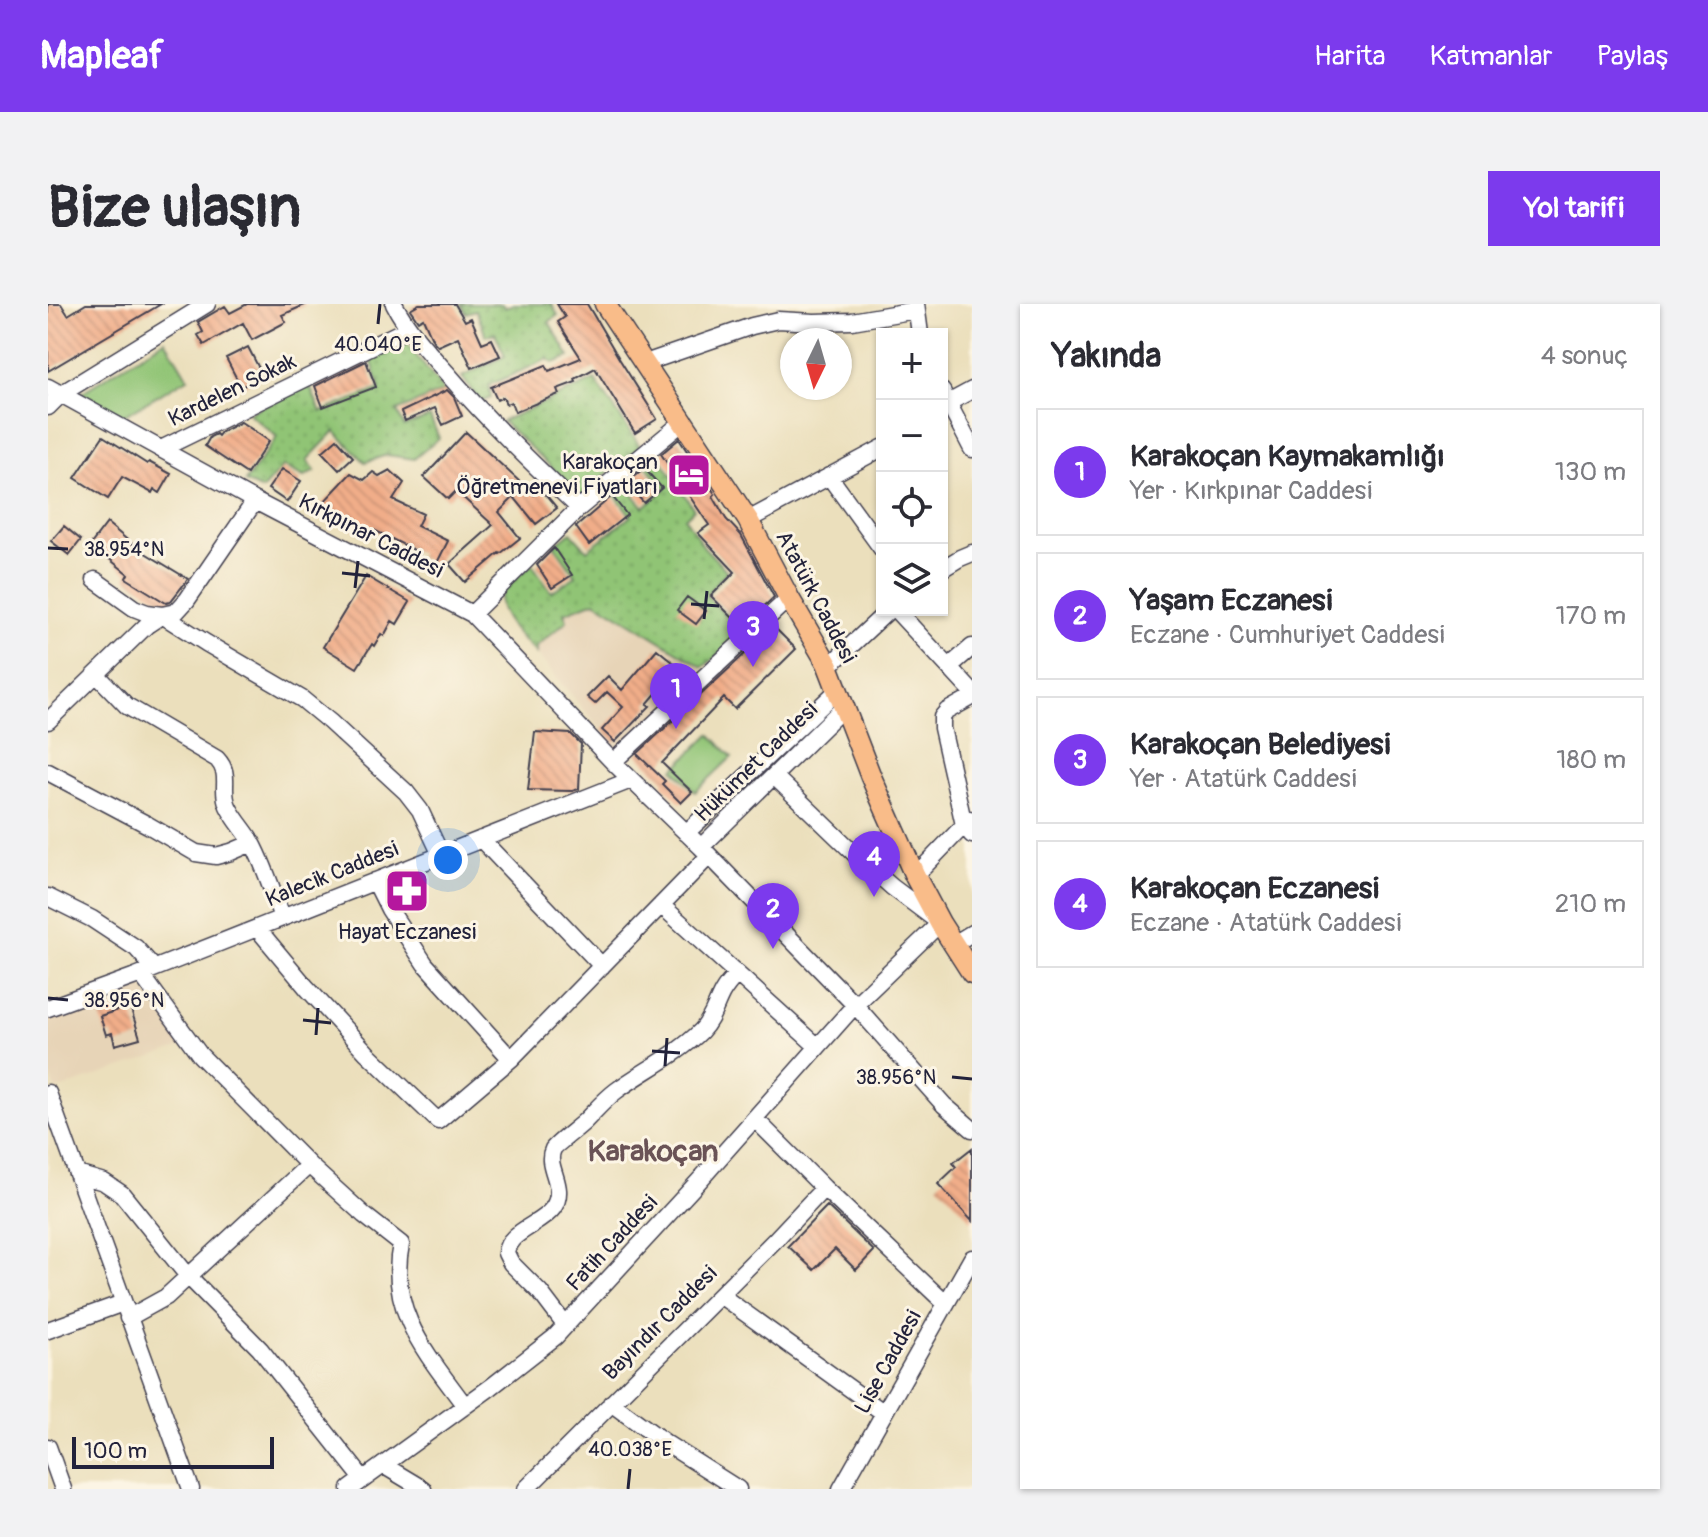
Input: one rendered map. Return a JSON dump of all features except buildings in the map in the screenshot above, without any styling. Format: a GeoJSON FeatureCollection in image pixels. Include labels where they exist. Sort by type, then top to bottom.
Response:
{"type":"FeatureCollection","features":[{"type":"Feature","properties":{"kind":"main road","name":"Atatürk Caddesi"},"geometry":{"type":"LineString","coordinates":[[605,304],[748,520],[828,667],[871,777],[915,876],[972,973]]}},
{"type":"Feature","properties":{"kind":"street"},"geometry":{"type":"LineString","coordinates":[[48,407],[54,391],[207,304]]}},
{"type":"Feature","properties":{"kind":"street"},"geometry":{"type":"LineString","coordinates":[[394,304],[409,328],[479,410],[579,508]]}},
{"type":"Feature","properties":{"kind":"street"},"geometry":{"type":"LineString","coordinates":[[645,363],[752,326],[777,312],[814,322],[852,321],[916,307],[919,328]]}},
{"type":"Feature","properties":{"kind":"street","name":"Kardelen Sokak"},"geometry":{"type":"LineString","coordinates":[[161,449],[409,328]]}},
{"type":"Feature","properties":{"kind":"street"},"geometry":{"type":"LineString","coordinates":[[948,404],[972,390]]}},
{"type":"Feature","properties":{"kind":"street","name":"Kırkpınar Caddesi"},"geometry":{"type":"LineString","coordinates":[[54,391],[255,501],[472,614],[613,762],[855,1005],[944,1105],[972,1129]]}},
{"type":"Feature","properties":{"kind":"street"},"geometry":{"type":"LineString","coordinates":[[948,408],[972,449]]}},
{"type":"Feature","properties":{"kind":"street"},"geometry":{"type":"LineString","coordinates":[[472,614],[579,508],[684,421]]}},
{"type":"Feature","properties":{"kind":"street"},"geometry":{"type":"LineString","coordinates":[[748,520],[876,451]]}},
{"type":"Feature","properties":{"kind":"street"},"geometry":{"type":"LineString","coordinates":[[829,476],[878,544]]}},
{"type":"Feature","properties":{"kind":"street"},"geometry":{"type":"LineString","coordinates":[[95,580],[134,608],[162,615],[176,612],[198,586],[255,501]]}},
{"type":"Feature","properties":{"kind":"street"},"geometry":{"type":"LineString","coordinates":[[948,565],[972,553]]}},
{"type":"Feature","properties":{"kind":"street"},"geometry":{"type":"LineString","coordinates":[[613,762],[789,598]]}},
{"type":"Feature","properties":{"kind":"street"},"geometry":{"type":"LineString","coordinates":[[48,721],[147,625],[162,615]]}},
{"type":"Feature","properties":{"kind":"street"},"geometry":{"type":"LineString","coordinates":[[162,615],[302,699],[330,722],[406,792],[420,810],[441,855]]}},
{"type":"Feature","properties":{"kind":"street"},"geometry":{"type":"LineString","coordinates":[[828,667],[883,616]]}},
{"type":"Feature","properties":{"kind":"street"},"geometry":{"type":"LineString","coordinates":[[902,616],[972,695],[942,717],[942,728],[969,826],[915,876]]}},
{"type":"Feature","properties":{"kind":"street"},"geometry":{"type":"LineString","coordinates":[[949,667],[972,647]]}},
{"type":"Feature","properties":{"kind":"street"},"geometry":{"type":"LineString","coordinates":[[97,675],[127,706],[223,765],[228,805],[267,874],[282,918]]}},
{"type":"Feature","properties":{"kind":"street"},"geometry":{"type":"LineString","coordinates":[[686,833],[840,699]]}},
{"type":"Feature","properties":{"kind":"street","name":"Hükümet Caddesi"},"geometry":{"type":"LineString","coordinates":[[257,928],[367,1053],[438,1121],[511,1059],[661,905],[840,699]]}},
{"type":"Feature","properties":{"kind":"street"},"geometry":{"type":"LineString","coordinates":[[48,772],[196,853],[216,856],[252,843]]}},
{"type":"Feature","properties":{"kind":"street"},"geometry":{"type":"LineString","coordinates":[[774,776],[892,887],[940,923]]}},
{"type":"Feature","properties":{"kind":"street","name":"Kalecik Caddesi"},"geometry":{"type":"LineString","coordinates":[[52,1003],[147,971],[631,780]]}},
{"type":"Feature","properties":{"kind":"street"},"geometry":{"type":"LineString","coordinates":[[481,839],[602,966]]}},
{"type":"Feature","properties":{"kind":"street"},"geometry":{"type":"LineString","coordinates":[[375,881],[389,909],[425,964],[511,1059]]}},
{"type":"Feature","properties":{"kind":"street"},"geometry":{"type":"LineString","coordinates":[[48,897],[92,919],[136,948],[200,1055],[309,1165],[401,1244],[399,1284],[405,1312],[418,1341],[465,1406]]}},
{"type":"Feature","properties":{"kind":"street"},"geometry":{"type":"LineString","coordinates":[[661,905],[818,1047]]}},
{"type":"Feature","properties":{"kind":"street","name":"Fatih Caddesi"},"geometry":{"type":"LineString","coordinates":[[356,1484],[555,1337],[855,1005],[940,923]]}},
{"type":"Feature","properties":{"kind":"street"},"geometry":{"type":"LineString","coordinates":[[954,944],[972,933]]}},
{"type":"Feature","properties":{"kind":"street"},"geometry":{"type":"LineString","coordinates":[[565,1325],[540,1292],[511,1263],[506,1253],[510,1241],[549,1213],[556,1203],[558,1183],[551,1159],[552,1151],[614,1092],[702,1030],[737,974]]}},
{"type":"Feature","properties":{"kind":"street"},"geometry":{"type":"LineString","coordinates":[[48,1093],[191,1489]]}},
{"type":"Feature","properties":{"kind":"street"},"geometry":{"type":"LineString","coordinates":[[755,1119],[946,1304]]}},
{"type":"Feature","properties":{"kind":"street"},"geometry":{"type":"LineString","coordinates":[[48,1330],[126,1311],[166,1297],[309,1165]]}},
{"type":"Feature","properties":{"kind":"street"},"geometry":{"type":"LineString","coordinates":[[77,1174],[104,1182],[122,1194],[188,1276],[260,1349],[356,1484]]}},
{"type":"Feature","properties":{"kind":"street","name":"Bayındır Caddesi"},"geometry":{"type":"LineString","coordinates":[[526,1489],[824,1188]]}},
{"type":"Feature","properties":{"kind":"street","name":"Lise Caddesi"},"geometry":{"type":"LineString","coordinates":[[841,1489],[972,1258]]}},
{"type":"Feature","properties":{"kind":"street"},"geometry":{"type":"LineString","coordinates":[[720,1295],[884,1413]]}},
{"type":"Feature","properties":{"kind":"street"},"geometry":{"type":"LineString","coordinates":[[611,1403],[667,1444],[738,1489]]}},
{"type":"Feature","properties":{"kind":"street"},"geometry":{"type":"LineString","coordinates":[[48,1447],[63,1489]]}},
{"type":"Feature","properties":{"kind":"street"},"geometry":{"type":"LineString","coordinates":[[383,1465],[423,1489]]}},
{"type":"Feature","properties":{"kind":"shaded area"},"geometry":{"type":"Polygon","coordinates":[[[595,601],[662,639],[703,667],[619,751],[536,653],[536,646],[567,621],[564,613],[595,601]]]}},
{"type":"Feature","properties":{"kind":"shaded area"},"geometry":{"type":"Polygon","coordinates":[[[139,981],[184,1046],[56,1090],[48,1067],[48,1015],[139,981]]]}},
{"type":"Feature","properties":{"kind":"green space"},"geometry":{"type":"Polygon","coordinates":[[[461,304],[502,304],[505,308],[513,304],[551,304],[558,315],[549,322],[570,357],[554,363],[548,359],[489,385],[491,398],[480,402],[462,377],[505,356],[495,333],[486,336],[476,310],[466,313],[461,304]]]}},
{"type":"Feature","properties":{"kind":"green space"},"geometry":{"type":"Polygon","coordinates":[[[165,340],[188,378],[123,416],[81,393],[165,340]]]}},
{"type":"Feature","properties":{"kind":"green space"},"geometry":{"type":"Polygon","coordinates":[[[407,344],[444,391],[397,411],[404,426],[430,417],[439,438],[414,459],[387,455],[365,462],[335,431],[307,460],[315,471],[304,477],[283,466],[262,490],[245,482],[277,437],[248,413],[309,384],[321,412],[380,389],[371,359],[407,344]]]}},
{"type":"Feature","properties":{"kind":"green space"},"geometry":{"type":"Polygon","coordinates":[[[595,380],[640,446],[581,495],[502,421],[595,380]]]}},
{"type":"Feature","properties":{"kind":"green space"},"geometry":{"type":"Polygon","coordinates":[[[657,453],[694,509],[685,518],[704,547],[727,571],[706,595],[744,635],[703,667],[595,601],[564,613],[567,621],[536,646],[536,653],[504,616],[501,599],[504,591],[532,564],[551,592],[576,576],[554,545],[571,532],[587,550],[631,516],[615,495],[626,486],[644,507],[665,489],[644,463],[657,453]]]}},
{"type":"Feature","properties":{"kind":"green space"},"geometry":{"type":"Polygon","coordinates":[[[710,734],[732,757],[695,792],[674,769],[710,734]]]}},
{"type":"Feature","properties":{"kind":"place","name":"Karakoçan Öğretmenevi Fiyatları"},"geometry":{"type":"Point","coordinates":[689,475]}},
{"type":"Feature","properties":{"kind":"place","name":"Karakoçan Belediyesi"},"geometry":{"type":"Point","coordinates":[753,667]}},
{"type":"Feature","properties":{"kind":"place","name":"Karakoçan Kaymakamlığı"},"geometry":{"type":"Point","coordinates":[676,729]}},
{"type":"Feature","properties":{"kind":"place","name":"Hayat Eczanesi"},"geometry":{"type":"Point","coordinates":[407,891]}},
{"type":"Feature","properties":{"kind":"place","name":"Karakoçan Eczanesi"},"geometry":{"type":"Point","coordinates":[874,897]}},
{"type":"Feature","properties":{"kind":"place","name":"Yaşam Eczanesi"},"geometry":{"type":"Point","coordinates":[773,949]}},
{"type":"Feature","properties":{"kind":"district","name":"Karakoçan"},"geometry":{"type":"Point","coordinates":[653,1151]}}]}
